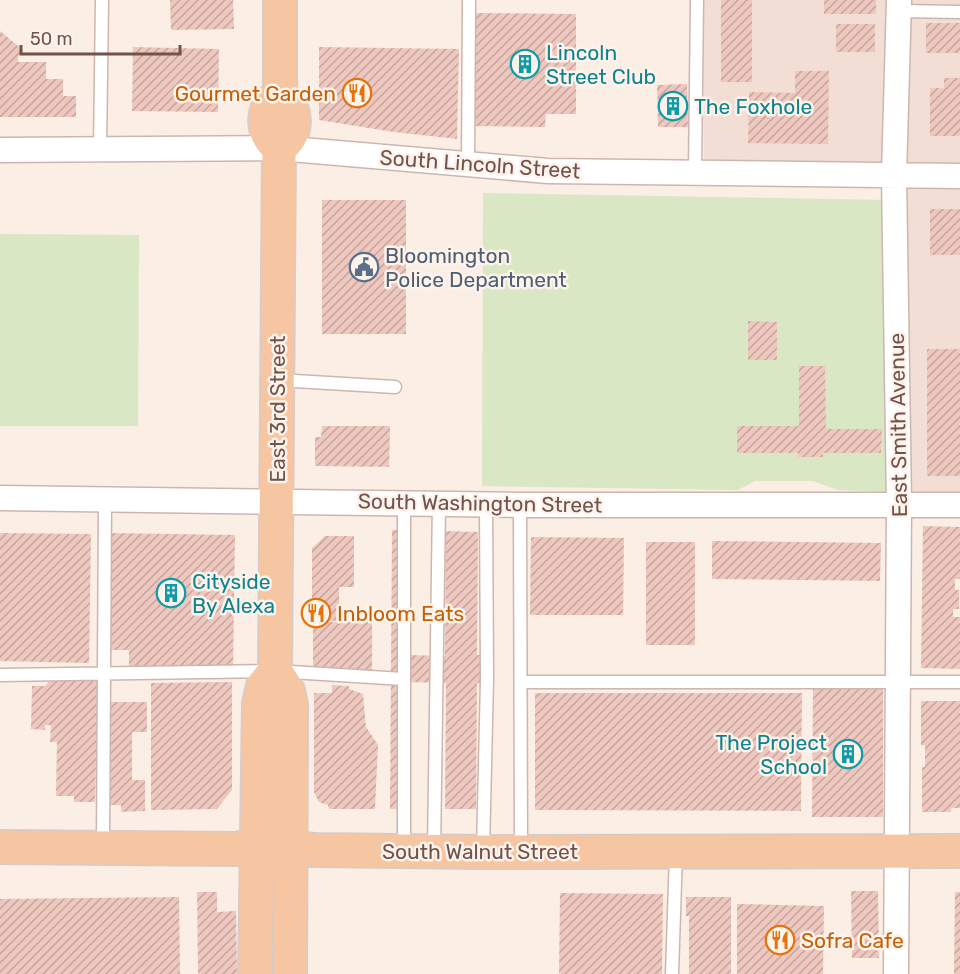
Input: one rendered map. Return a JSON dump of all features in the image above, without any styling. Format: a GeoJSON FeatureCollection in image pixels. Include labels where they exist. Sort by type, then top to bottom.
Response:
{"type":"FeatureCollection","features":[{"type":"Feature","properties":{"kind":"main road","name":"East 3rd Street"},"geometry":{"type":"LineString","coordinates":[[255,974],[259,704],[261,691],[275,671],[279,148],[290,138],[293,128],[292,107],[280,94],[280,0]]}},
{"type":"Feature","properties":{"kind":"main road","name":"East 3rd Street"},"geometry":{"type":"LineString","coordinates":[[275,671],[286,687],[291,705],[290,974]]}},
{"type":"Feature","properties":{"kind":"main road","name":"South Walnut Street"},"geometry":{"type":"LineString","coordinates":[[0,847],[236,849],[257,845],[290,848],[483,852],[960,851]]}},
{"type":"Feature","properties":{"kind":"street","name":"East Smith Avenue"},"geometry":{"type":"LineString","coordinates":[[896,974],[899,504],[894,175],[899,5]]}},
{"type":"Feature","properties":{"kind":"street","name":"South Lincoln Street"},"geometry":{"type":"LineString","coordinates":[[0,150],[279,148],[548,171],[960,176]]}},
{"type":"Feature","properties":{"kind":"street","name":"South Washington Street"},"geometry":{"type":"LineString","coordinates":[[0,498],[520,505],[960,505]]}},
{"type":"Feature","properties":{"kind":"lane"},"geometry":{"type":"LineString","coordinates":[[100,150],[102,0]]}},
{"type":"Feature","properties":{"kind":"lane"},"geometry":{"type":"LineString","coordinates":[[468,165],[469,0]]}},
{"type":"Feature","properties":{"kind":"lane"},"geometry":{"type":"LineString","coordinates":[[695,171],[697,0]]}},
{"type":"Feature","properties":{"kind":"lane"},"geometry":{"type":"LineString","coordinates":[[899,5],[960,12]]}},
{"type":"Feature","properties":{"kind":"lane"},"geometry":{"type":"LineString","coordinates":[[277,380],[394,387]]}},
{"type":"Feature","properties":{"kind":"lane"},"geometry":{"type":"LineString","coordinates":[[103,848],[105,499]]}},
{"type":"Feature","properties":{"kind":"lane"},"geometry":{"type":"LineString","coordinates":[[404,503],[403,679],[419,851]]}},
{"type":"Feature","properties":{"kind":"lane"},"geometry":{"type":"LineString","coordinates":[[419,851],[439,504]]}},
{"type":"Feature","properties":{"kind":"lane"},"geometry":{"type":"LineString","coordinates":[[483,852],[487,679],[486,504]]}},
{"type":"Feature","properties":{"kind":"lane"},"geometry":{"type":"LineString","coordinates":[[520,505],[521,852]]}},
{"type":"Feature","properties":{"kind":"lane"},"geometry":{"type":"LineString","coordinates":[[0,675],[275,671],[403,679]]}},
{"type":"Feature","properties":{"kind":"lane"},"geometry":{"type":"LineString","coordinates":[[522,682],[960,682]]}},
{"type":"Feature","properties":{"kind":"lane"},"geometry":{"type":"LineString","coordinates":[[672,974],[676,850]]}},
{"type":"Feature","properties":{"kind":"shaded area"},"geometry":{"type":"Polygon","coordinates":[[[702,0],[960,0],[960,493],[896,491],[897,176],[704,164],[702,0]]]}},
{"type":"Feature","properties":{"kind":"green space"},"geometry":{"type":"Polygon","coordinates":[[[483,193],[887,200],[889,492],[838,490],[813,481],[755,481],[738,490],[482,486],[483,193]]]}},
{"type":"Feature","properties":{"kind":"green space"},"geometry":{"type":"Polygon","coordinates":[[[0,234],[139,235],[138,426],[0,426],[0,234]]]}},
{"type":"Feature","properties":{"kind":"building"},"geometry":{"type":"Polygon","coordinates":[[[170,0],[233,0],[234,29],[171,30],[170,0]]]}},
{"type":"Feature","properties":{"kind":"building"},"geometry":{"type":"Polygon","coordinates":[[[721,0],[752,0],[752,82],[721,82],[721,0]]]}},
{"type":"Feature","properties":{"kind":"building"},"geometry":{"type":"Polygon","coordinates":[[[824,0],[876,0],[876,14],[824,14],[824,0]]]}},
{"type":"Feature","properties":{"kind":"building","name":"Lincoln Street Club"},"geometry":{"type":"Polygon","coordinates":[[[474,13],[576,14],[576,114],[546,114],[545,127],[473,126],[474,13]]]}},
{"type":"Feature","properties":{"kind":"building"},"geometry":{"type":"Polygon","coordinates":[[[926,23],[960,23],[960,53],[926,53],[926,23]]]}},
{"type":"Feature","properties":{"kind":"building"},"geometry":{"type":"Polygon","coordinates":[[[836,24],[875,24],[875,52],[836,52],[836,24]]]}},
{"type":"Feature","properties":{"kind":"building"},"geometry":{"type":"Polygon","coordinates":[[[0,31],[23,50],[18,57],[18,62],[46,62],[46,79],[63,79],[63,96],[76,96],[76,117],[0,117],[0,31]]]}},
{"type":"Feature","properties":{"kind":"building"},"geometry":{"type":"Polygon","coordinates":[[[133,47],[219,49],[218,112],[132,111],[133,47]]]}},
{"type":"Feature","properties":{"kind":"building"},"geometry":{"type":"Polygon","coordinates":[[[319,47],[459,49],[457,139],[319,120],[319,47]]]}},
{"type":"Feature","properties":{"kind":"building"},"geometry":{"type":"Polygon","coordinates":[[[795,71],[829,71],[828,144],[748,143],[749,92],[795,93],[795,71]]]}},
{"type":"Feature","properties":{"kind":"building"},"geometry":{"type":"Polygon","coordinates":[[[944,78],[960,78],[960,136],[930,136],[930,88],[944,88],[944,78]]]}},
{"type":"Feature","properties":{"kind":"building","name":"The Foxhole"},"geometry":{"type":"Polygon","coordinates":[[[687,84],[688,127],[658,127],[657,85],[687,84]]]}},
{"type":"Feature","properties":{"kind":"building","name":"Bloomington Police Department"},"geometry":{"type":"Polygon","coordinates":[[[322,200],[406,200],[406,334],[322,334],[322,200]]]}},
{"type":"Feature","properties":{"kind":"building"},"geometry":{"type":"Polygon","coordinates":[[[930,209],[960,209],[960,255],[930,255],[930,209]]]}},
{"type":"Feature","properties":{"kind":"building"},"geometry":{"type":"Polygon","coordinates":[[[748,321],[777,322],[777,360],[748,360],[748,321]]]}},
{"type":"Feature","properties":{"kind":"building"},"geometry":{"type":"Polygon","coordinates":[[[927,349],[960,349],[960,476],[927,476],[927,349]]]}},
{"type":"Feature","properties":{"kind":"building"},"geometry":{"type":"Polygon","coordinates":[[[799,366],[825,366],[826,429],[882,429],[881,453],[823,453],[823,457],[798,457],[798,453],[737,453],[737,426],[799,426],[799,366]]]}},
{"type":"Feature","properties":{"kind":"building"},"geometry":{"type":"Polygon","coordinates":[[[322,426],[390,426],[389,467],[315,466],[315,437],[321,437],[322,426]]]}},
{"type":"Feature","properties":{"kind":"building"},"geometry":{"type":"Polygon","coordinates":[[[923,526],[960,527],[960,579],[955,579],[955,590],[959,590],[959,609],[953,609],[953,617],[960,617],[960,669],[921,668],[923,526]]]}},
{"type":"Feature","properties":{"kind":"building"},"geometry":{"type":"Polygon","coordinates":[[[392,530],[408,530],[408,655],[445,656],[446,531],[478,532],[477,655],[484,655],[484,683],[477,683],[476,809],[445,809],[446,683],[407,682],[406,809],[390,809],[392,530]]]}},
{"type":"Feature","properties":{"kind":"building"},"geometry":{"type":"Polygon","coordinates":[[[0,533],[91,534],[89,663],[0,661],[0,533]]]}},
{"type":"Feature","properties":{"kind":"building","name":"Cityside By Alexa"},"geometry":{"type":"Polygon","coordinates":[[[109,533],[235,535],[233,668],[129,667],[129,650],[107,650],[109,533]]]}},
{"type":"Feature","properties":{"kind":"building"},"geometry":{"type":"Polygon","coordinates":[[[325,536],[354,536],[354,587],[339,587],[339,621],[312,620],[312,548],[325,536]]]}},
{"type":"Feature","properties":{"kind":"building"},"geometry":{"type":"Polygon","coordinates":[[[531,537],[624,538],[623,615],[530,615],[531,537]]]}},
{"type":"Feature","properties":{"kind":"building"},"geometry":{"type":"Polygon","coordinates":[[[712,541],[881,543],[880,581],[712,579],[712,541]]]}},
{"type":"Feature","properties":{"kind":"building"},"geometry":{"type":"Polygon","coordinates":[[[646,542],[695,542],[695,645],[646,645],[646,542]]]}},
{"type":"Feature","properties":{"kind":"building"},"geometry":{"type":"Polygon","coordinates":[[[313,622],[372,622],[372,671],[313,671],[313,622]]]}},
{"type":"Feature","properties":{"kind":"building"},"geometry":{"type":"Polygon","coordinates":[[[52,678],[98,679],[95,802],[74,802],[74,796],[56,796],[57,742],[50,742],[51,725],[45,725],[45,730],[31,729],[32,686],[45,686],[52,678]]]}},
{"type":"Feature","properties":{"kind":"building"},"geometry":{"type":"Polygon","coordinates":[[[232,682],[232,790],[217,809],[151,810],[151,683],[232,682]]]}},
{"type":"Feature","properties":{"kind":"building"},"geometry":{"type":"Polygon","coordinates":[[[332,685],[349,686],[349,689],[363,694],[366,727],[378,745],[375,809],[329,809],[328,805],[319,802],[314,792],[314,693],[332,693],[332,685]]]}},
{"type":"Feature","properties":{"kind":"building","name":"The Project School"},"geometry":{"type":"Polygon","coordinates":[[[813,689],[883,689],[883,817],[812,817],[813,689]]]}},
{"type":"Feature","properties":{"kind":"building"},"geometry":{"type":"Polygon","coordinates":[[[535,693],[802,693],[801,811],[535,810],[535,693]]]}},
{"type":"Feature","properties":{"kind":"building"},"geometry":{"type":"Polygon","coordinates":[[[921,701],[960,701],[960,808],[951,808],[951,812],[922,812],[922,767],[925,767],[925,745],[921,745],[921,701]]]}},
{"type":"Feature","properties":{"kind":"building"},"geometry":{"type":"Polygon","coordinates":[[[107,702],[147,702],[147,732],[132,732],[132,780],[145,780],[145,811],[121,812],[121,805],[107,805],[107,702]]]}},
{"type":"Feature","properties":{"kind":"building"},"geometry":{"type":"Polygon","coordinates":[[[851,891],[878,891],[879,958],[852,958],[851,891]]]}},
{"type":"Feature","properties":{"kind":"building"},"geometry":{"type":"Polygon","coordinates":[[[197,892],[217,892],[217,912],[236,911],[237,974],[198,974],[197,892]]]}},
{"type":"Feature","properties":{"kind":"building"},"geometry":{"type":"Polygon","coordinates":[[[955,892],[960,892],[960,974],[954,974],[955,892]]]}},
{"type":"Feature","properties":{"kind":"building"},"geometry":{"type":"Polygon","coordinates":[[[560,893],[663,894],[662,974],[559,974],[560,893]]]}},
{"type":"Feature","properties":{"kind":"building"},"geometry":{"type":"Polygon","coordinates":[[[179,897],[180,974],[0,974],[0,899],[179,897]]]}},
{"type":"Feature","properties":{"kind":"building"},"geometry":{"type":"Polygon","coordinates":[[[686,897],[731,897],[731,974],[689,974],[689,916],[686,916],[686,897]]]}},
{"type":"Feature","properties":{"kind":"building","name":"Sofra Cafe"},"geometry":{"type":"Polygon","coordinates":[[[737,904],[824,906],[823,974],[737,974],[737,904]]]}},
{"type":"Feature","properties":{"kind":"place","name":"Lincoln Street Club"},"geometry":{"type":"Point","coordinates":[525,64]}},
{"type":"Feature","properties":{"kind":"place","name":"Gourmet Garden"},"geometry":{"type":"Point","coordinates":[357,93]}},
{"type":"Feature","properties":{"kind":"place","name":"The Foxhole"},"geometry":{"type":"Point","coordinates":[673,106]}},
{"type":"Feature","properties":{"kind":"place","name":"Bloomington Police Department"},"geometry":{"type":"Point","coordinates":[364,267]}},
{"type":"Feature","properties":{"kind":"place","name":"Cityside By Alexa"},"geometry":{"type":"Point","coordinates":[171,593]}},
{"type":"Feature","properties":{"kind":"place","name":"Inbloom Eats"},"geometry":{"type":"Point","coordinates":[316,613]}},
{"type":"Feature","properties":{"kind":"place","name":"The Project School"},"geometry":{"type":"Point","coordinates":[848,754]}},
{"type":"Feature","properties":{"kind":"place","name":"Sofra Cafe"},"geometry":{"type":"Point","coordinates":[780,940]}}]}
